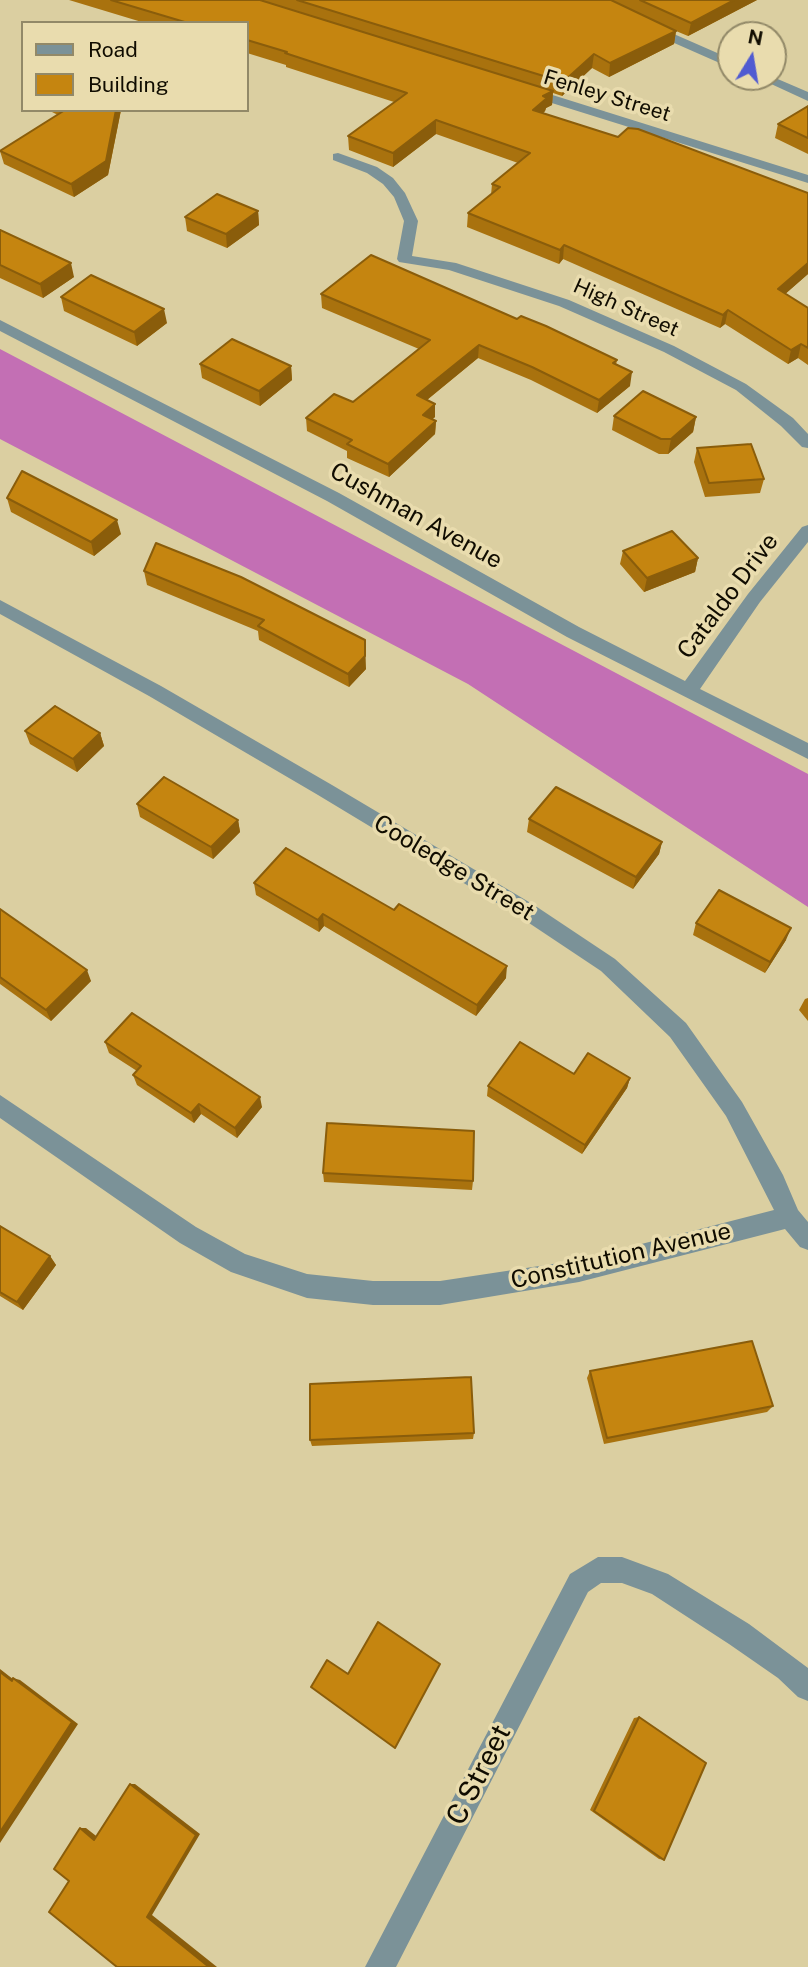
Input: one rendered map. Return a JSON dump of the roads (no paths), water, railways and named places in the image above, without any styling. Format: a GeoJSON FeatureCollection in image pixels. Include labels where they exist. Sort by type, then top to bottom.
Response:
{"type":"FeatureCollection","features":[{"type":"Feature","properties":{"kind":"street"},"geometry":{"type":"LineString","coordinates":[[642,24],[717,58]]}},
{"type":"Feature","properties":{"kind":"street","name":"Fenley Street"},"geometry":{"type":"LineString","coordinates":[[517,88],[808,178]]}},
{"type":"Feature","properties":{"kind":"street"},"geometry":{"type":"LineString","coordinates":[[787,88],[808,97]]}},
{"type":"Feature","properties":{"kind":"street","name":"High Street"},"geometry":{"type":"LineString","coordinates":[[338,157],[372,170],[388,181],[400,196],[411,221],[404,259],[451,266],[564,303],[669,349],[741,387],[788,422],[808,443]]}},
{"type":"Feature","properties":{"kind":"street","name":"Cushman Avenue"},"geometry":{"type":"LineString","coordinates":[[0,326],[332,497],[573,632],[808,752]]}},
{"type":"Feature","properties":{"kind":"street","name":"Cataldo Drive"},"geometry":{"type":"LineString","coordinates":[[689,690],[754,598],[808,531]]}},
{"type":"Feature","properties":{"kind":"street","name":"Cooledge Street"},"geometry":{"type":"LineString","coordinates":[[0,606],[155,691],[325,790],[527,911],[608,965],[678,1030],[734,1109],[775,1183],[789,1217],[808,1239]]}},
{"type":"Feature","properties":{"kind":"street","name":"Constitution Avenue"},"geometry":{"type":"LineString","coordinates":[[0,1105],[188,1235],[239,1264],[307,1286],[373,1293],[440,1293],[579,1271],[789,1217]]}},
{"type":"Feature","properties":{"kind":"street","name":"C Street"},"geometry":{"type":"LineString","coordinates":[[380,1967],[579,1583],[598,1570],[622,1570],[646,1577],[739,1634],[788,1668],[808,1687]]}}]}
